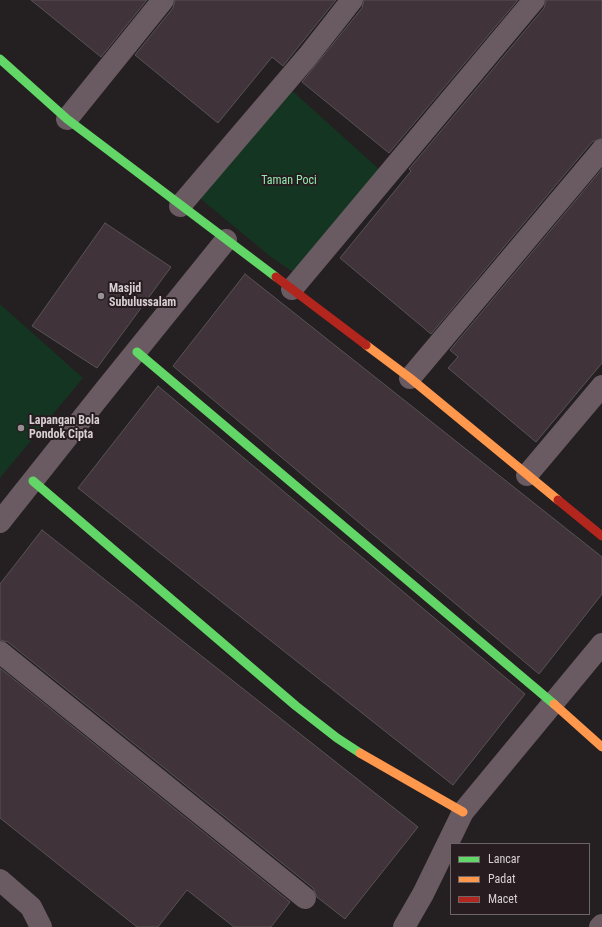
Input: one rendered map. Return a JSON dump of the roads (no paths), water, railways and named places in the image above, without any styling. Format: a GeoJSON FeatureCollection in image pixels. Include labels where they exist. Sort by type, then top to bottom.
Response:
{"type":"FeatureCollection","features":[{"type":"Feature","properties":{"kind":"street"},"geometry":{"type":"LineString","coordinates":[[67,120],[164,0]]}},
{"type":"Feature","properties":{"kind":"street"},"geometry":{"type":"LineString","coordinates":[[180,206],[308,56],[352,0]]}},
{"type":"Feature","properties":{"kind":"street"},"geometry":{"type":"LineString","coordinates":[[292,289],[534,0]]}},
{"type":"Feature","properties":{"kind":"street"},"geometry":{"type":"LineString","coordinates":[[0,59],[67,120],[410,378],[602,536]]}},
{"type":"Feature","properties":{"kind":"street"},"geometry":{"type":"LineString","coordinates":[[410,378],[602,150]]}},
{"type":"Feature","properties":{"kind":"street"},"geometry":{"type":"LineString","coordinates":[[0,522],[226,240]]}},
{"type":"Feature","properties":{"kind":"street"},"geometry":{"type":"LineString","coordinates":[[137,352],[530,682],[602,747]]}},
{"type":"Feature","properties":{"kind":"street"},"geometry":{"type":"LineString","coordinates":[[527,475],[602,386]]}},
{"type":"Feature","properties":{"kind":"street"},"geometry":{"type":"LineString","coordinates":[[33,481],[296,706],[337,738],[377,764],[463,812]]}},
{"type":"Feature","properties":{"kind":"street"},"geometry":{"type":"LineString","coordinates":[[404,927],[423,894],[463,812],[602,644]]}},
{"type":"Feature","properties":{"kind":"street"},"geometry":{"type":"LineString","coordinates":[[0,652],[304,898]]}},
{"type":"Feature","properties":{"kind":"street"},"geometry":{"type":"LineString","coordinates":[[0,880],[31,907],[41,927]]}},
{"type":"Feature","properties":{"kind":"place","name":"Masjid Subulussalam"},"geometry":{"type":"Point","coordinates":[101,296]}},
{"type":"Feature","properties":{"kind":"place","name":"Lapangan Bola Pondok Cipta"},"geometry":{"type":"Point","coordinates":[21,428]}},
{"type":"Feature","properties":{"kind":"park label","name":"Taman Poci"},"geometry":{"type":"Point","coordinates":[289,181]}}]}
